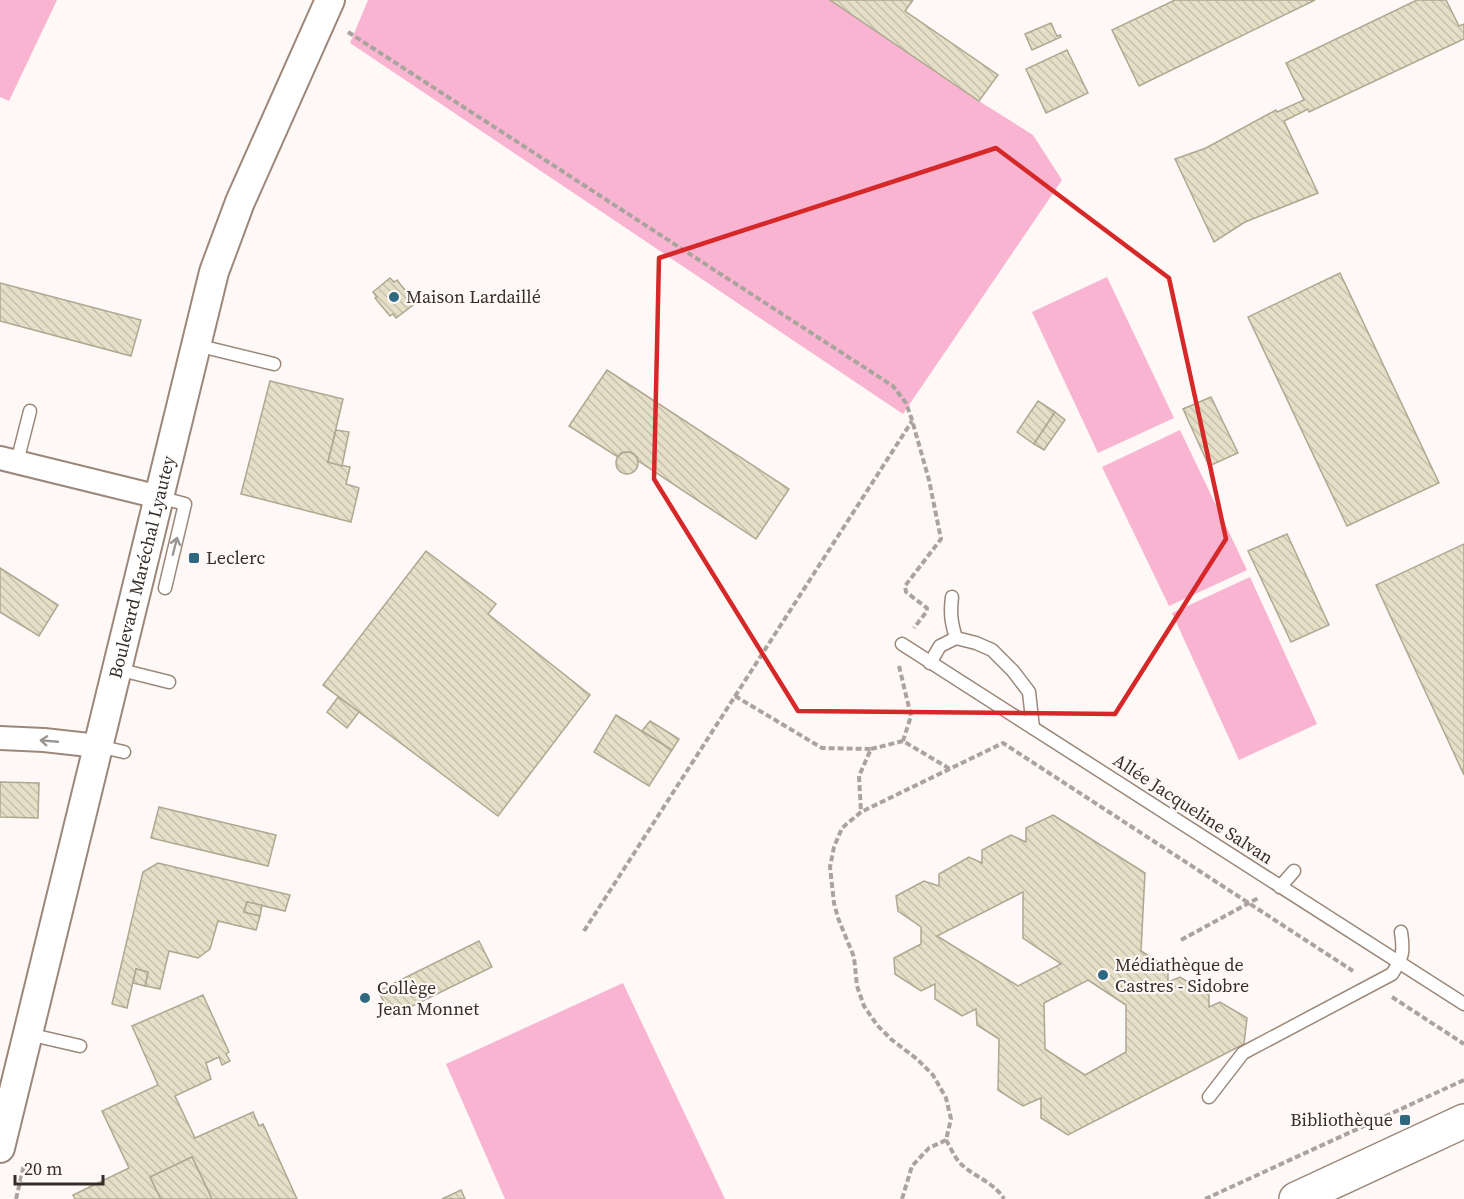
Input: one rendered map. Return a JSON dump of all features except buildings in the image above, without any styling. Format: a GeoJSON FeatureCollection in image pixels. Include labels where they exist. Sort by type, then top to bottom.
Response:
{"type":"FeatureCollection","features":[{"type":"Feature","properties":{"kind":"main road"},"geometry":{"type":"LineString","coordinates":[[1296,1199],[1464,1121]]}},
{"type":"Feature","properties":{"kind":"street","name":"Boulevard Maréchal Lyautey"},"geometry":{"type":"LineString","coordinates":[[0,1148],[28,1034],[111,749],[117,669],[172,500],[196,345],[214,272],[240,202],[330,0]]}},
{"type":"Feature","properties":{"kind":"street"},"geometry":{"type":"LineString","coordinates":[[8,460],[172,500]]}},
{"type":"Feature","properties":{"kind":"street"},"geometry":{"type":"LineString","coordinates":[[0,738],[44,740],[111,749]]}},
{"type":"Feature","properties":{"kind":"lane"},"geometry":{"type":"LineString","coordinates":[[196,345],[274,364]]}},
{"type":"Feature","properties":{"kind":"lane"},"geometry":{"type":"LineString","coordinates":[[8,460],[30,411]]}},
{"type":"Feature","properties":{"kind":"lane"},"geometry":{"type":"LineString","coordinates":[[165,588],[172,500]]}},
{"type":"Feature","properties":{"kind":"lane"},"geometry":{"type":"LineString","coordinates":[[952,597],[950,612],[956,638]]}},
{"type":"Feature","properties":{"kind":"lane"},"geometry":{"type":"LineString","coordinates":[[930,663],[940,646],[956,638],[992,650],[1013,671],[1029,692],[1033,728]]}},
{"type":"Feature","properties":{"kind":"lane","name":"Allée Jacqueline Salvan"},"geometry":{"type":"LineString","coordinates":[[902,644],[1464,1004]]}},
{"type":"Feature","properties":{"kind":"lane"},"geometry":{"type":"LineString","coordinates":[[117,669],[169,682]]}},
{"type":"Feature","properties":{"kind":"lane"},"geometry":{"type":"LineString","coordinates":[[1280,887],[1294,871]]}},
{"type":"Feature","properties":{"kind":"lane"},"geometry":{"type":"LineString","coordinates":[[1209,1097],[1243,1053],[1392,974],[1399,963],[1403,949],[1401,932]]}},
{"type":"Feature","properties":{"kind":"lane"},"geometry":{"type":"LineString","coordinates":[[28,1034],[80,1046]]}},
{"type":"Feature","properties":{"kind":"path"},"geometry":{"type":"LineString","coordinates":[[342,28],[893,386],[906,403],[912,420],[929,480],[941,539],[905,586],[906,592],[927,608],[927,611],[902,644],[897,659],[910,716],[903,741]]}},
{"type":"Feature","properties":{"kind":"path"},"geometry":{"type":"LineString","coordinates":[[584,931],[912,420]]}},
{"type":"Feature","properties":{"kind":"path"},"geometry":{"type":"LineString","coordinates":[[735,696],[822,748],[871,749],[903,741],[950,769]]}},
{"type":"Feature","properties":{"kind":"path"},"geometry":{"type":"LineString","coordinates":[[1004,1199],[989,1184],[961,1164],[946,1140],[951,1119],[946,1098],[933,1075],[892,1040],[877,1025],[864,1006],[857,986],[854,957],[834,903],[830,867],[834,847],[842,828],[861,812],[1003,743],[1464,1044]]}},
{"type":"Feature","properties":{"kind":"path"},"geometry":{"type":"LineString","coordinates":[[861,812],[859,776],[871,749]]}},
{"type":"Feature","properties":{"kind":"path"},"geometry":{"type":"LineString","coordinates":[[1181,940],[1280,887]]}},
{"type":"Feature","properties":{"kind":"path"},"geometry":{"type":"LineString","coordinates":[[1205,1199],[1464,1080]]}},
{"type":"Feature","properties":{"kind":"path"},"geometry":{"type":"LineString","coordinates":[[902,1199],[912,1166],[929,1149],[946,1140]]}},
{"type":"Feature","properties":{"kind":"highlighted area"},"geometry":{"type":"Polygon","coordinates":[[[996,148],[1169,278],[1226,539],[1115,714],[798,711],[654,479],[659,258],[996,148]]]}},
{"type":"Feature","properties":{"kind":"shaded area"},"geometry":{"type":"Polygon","coordinates":[[[0,0],[57,0],[9,101],[0,97],[0,0]]]}},
{"type":"Feature","properties":{"kind":"shaded area"},"geometry":{"type":"Polygon","coordinates":[[[368,0],[830,0],[1033,135],[1062,180],[903,414],[350,43],[368,0]]]}},
{"type":"Feature","properties":{"kind":"shaded area"},"geometry":{"type":"Polygon","coordinates":[[[1107,277],[1174,418],[1098,453],[1032,312],[1107,277]]]}},
{"type":"Feature","properties":{"kind":"shaded area"},"geometry":{"type":"Polygon","coordinates":[[[1180,430],[1247,570],[1169,606],[1102,467],[1180,430]]]}},
{"type":"Feature","properties":{"kind":"shaded area"},"geometry":{"type":"Polygon","coordinates":[[[1250,577],[1317,724],[1239,760],[1172,613],[1250,577]]]}},
{"type":"Feature","properties":{"kind":"shaded area"},"geometry":{"type":"Polygon","coordinates":[[[623,983],[725,1199],[505,1199],[446,1064],[623,983]]]}},
{"type":"Feature","properties":{"kind":"place","name":"Maison Lardaillé"},"geometry":{"type":"Point","coordinates":[394,297]}},
{"type":"Feature","properties":{"kind":"place","name":"Leclerc"},"geometry":{"type":"Point","coordinates":[194,558]}},
{"type":"Feature","properties":{"kind":"place","name":"Médiathèque de Castres - Sidobre"},"geometry":{"type":"Point","coordinates":[1103,975]}},
{"type":"Feature","properties":{"kind":"place","name":"Collège Jean Monnet"},"geometry":{"type":"Point","coordinates":[365,998]}},
{"type":"Feature","properties":{"kind":"place","name":"Bibliothèque"},"geometry":{"type":"Point","coordinates":[1405,1120]}}]}
